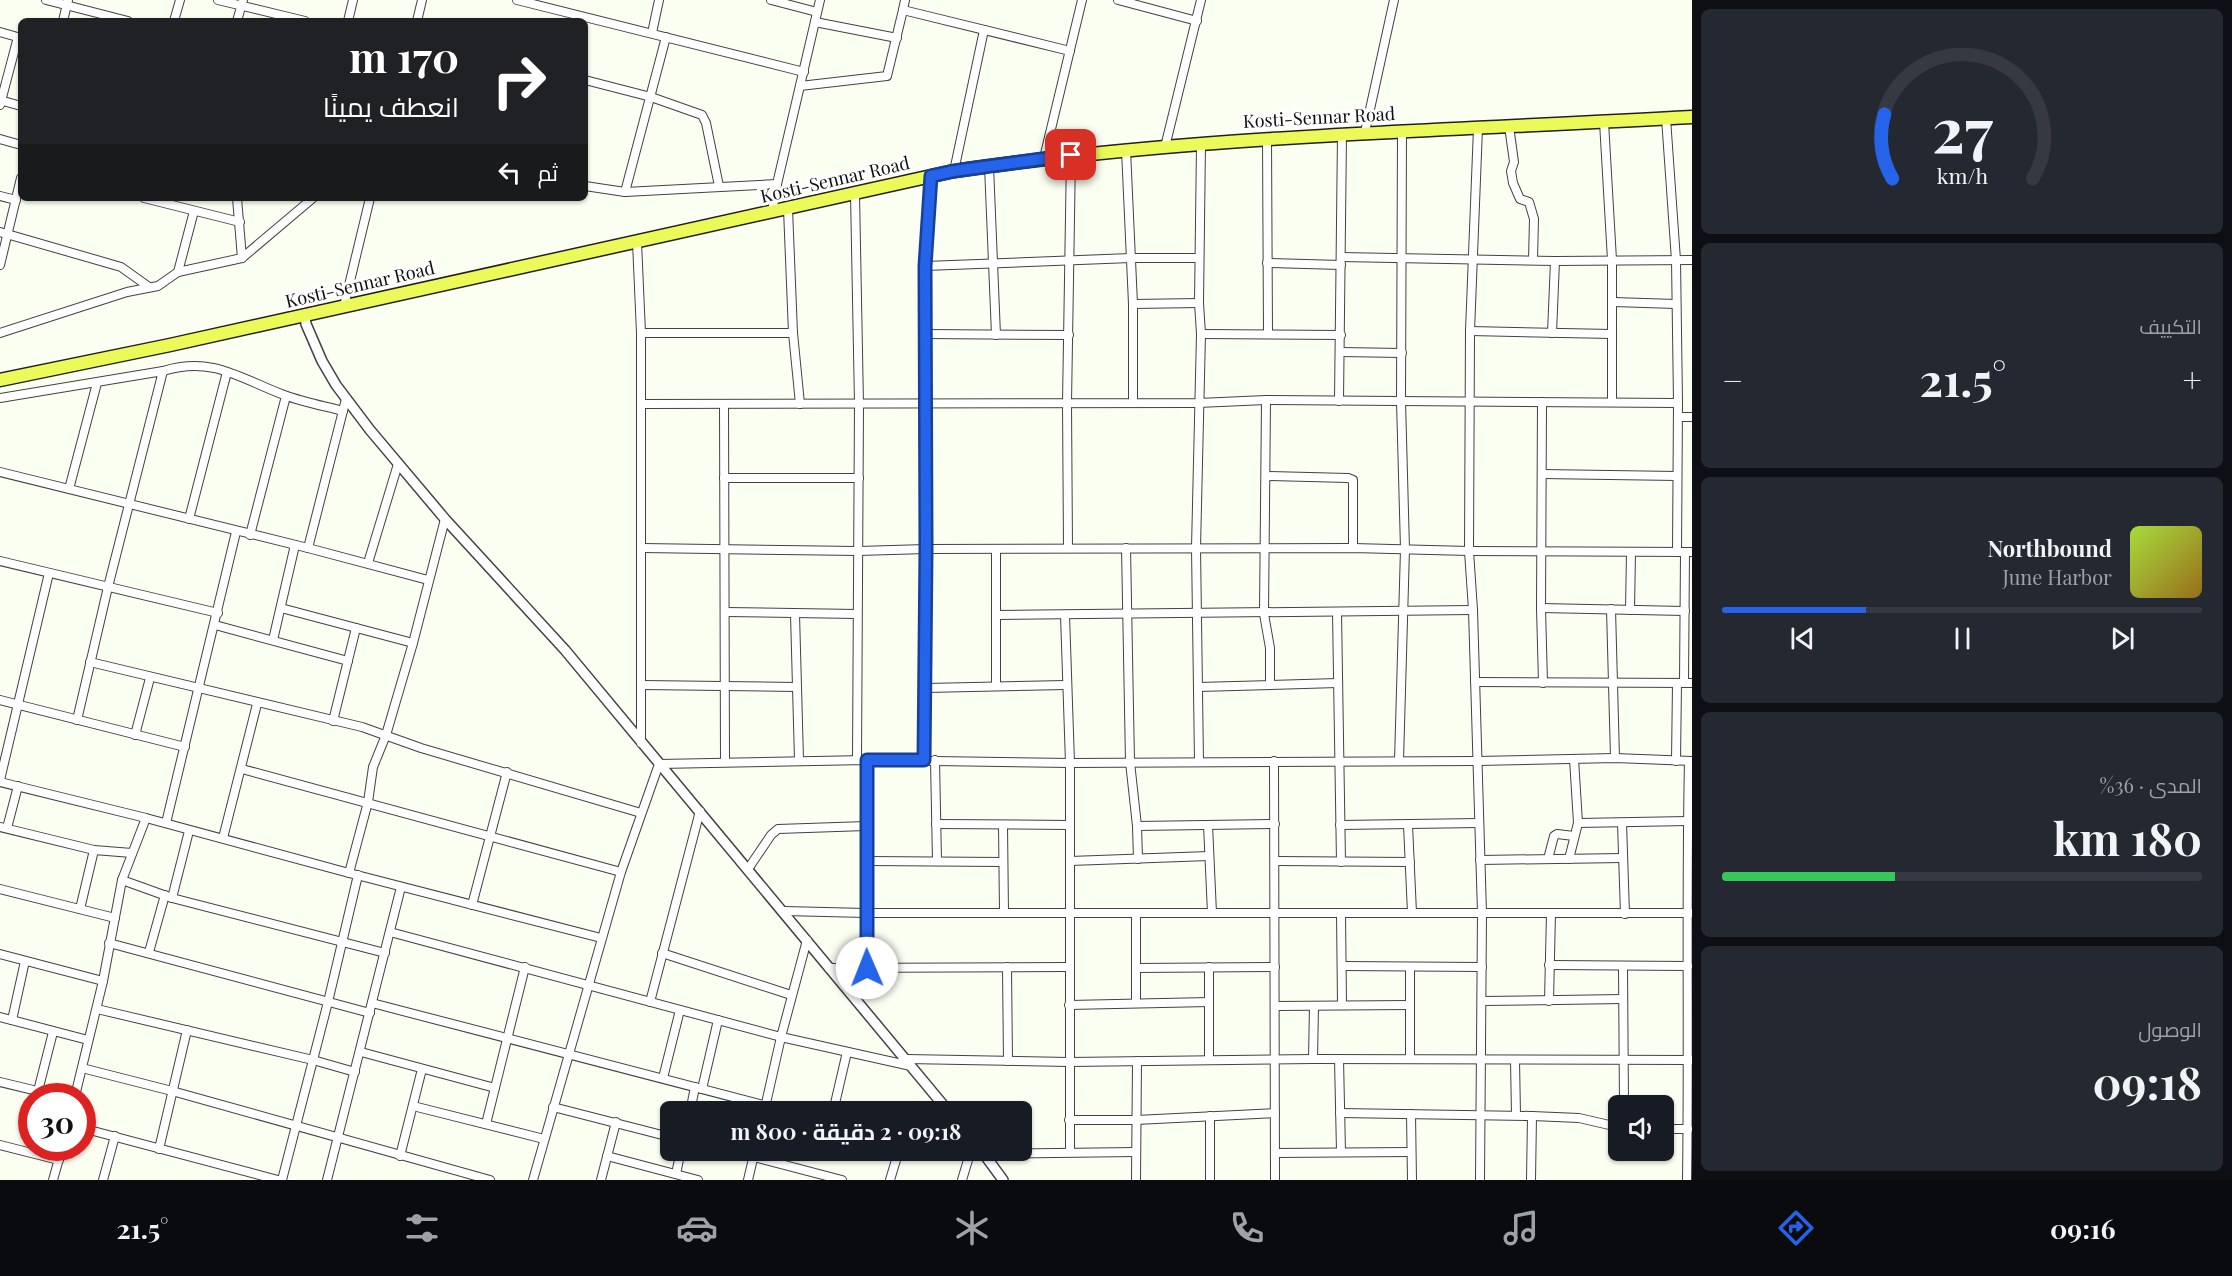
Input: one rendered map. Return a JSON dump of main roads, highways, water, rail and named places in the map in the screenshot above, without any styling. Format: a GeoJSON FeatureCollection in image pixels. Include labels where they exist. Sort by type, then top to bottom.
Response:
{"type":"FeatureCollection","features":[{"type":"Feature","properties":{"kind":"highway","name":"Kosti-Sennar Road"},"geometry":{"type":"LineString","coordinates":[[0,380],[954,171],[1071,155],[1267,139],[1365,132],[1692,117]]}}]}
